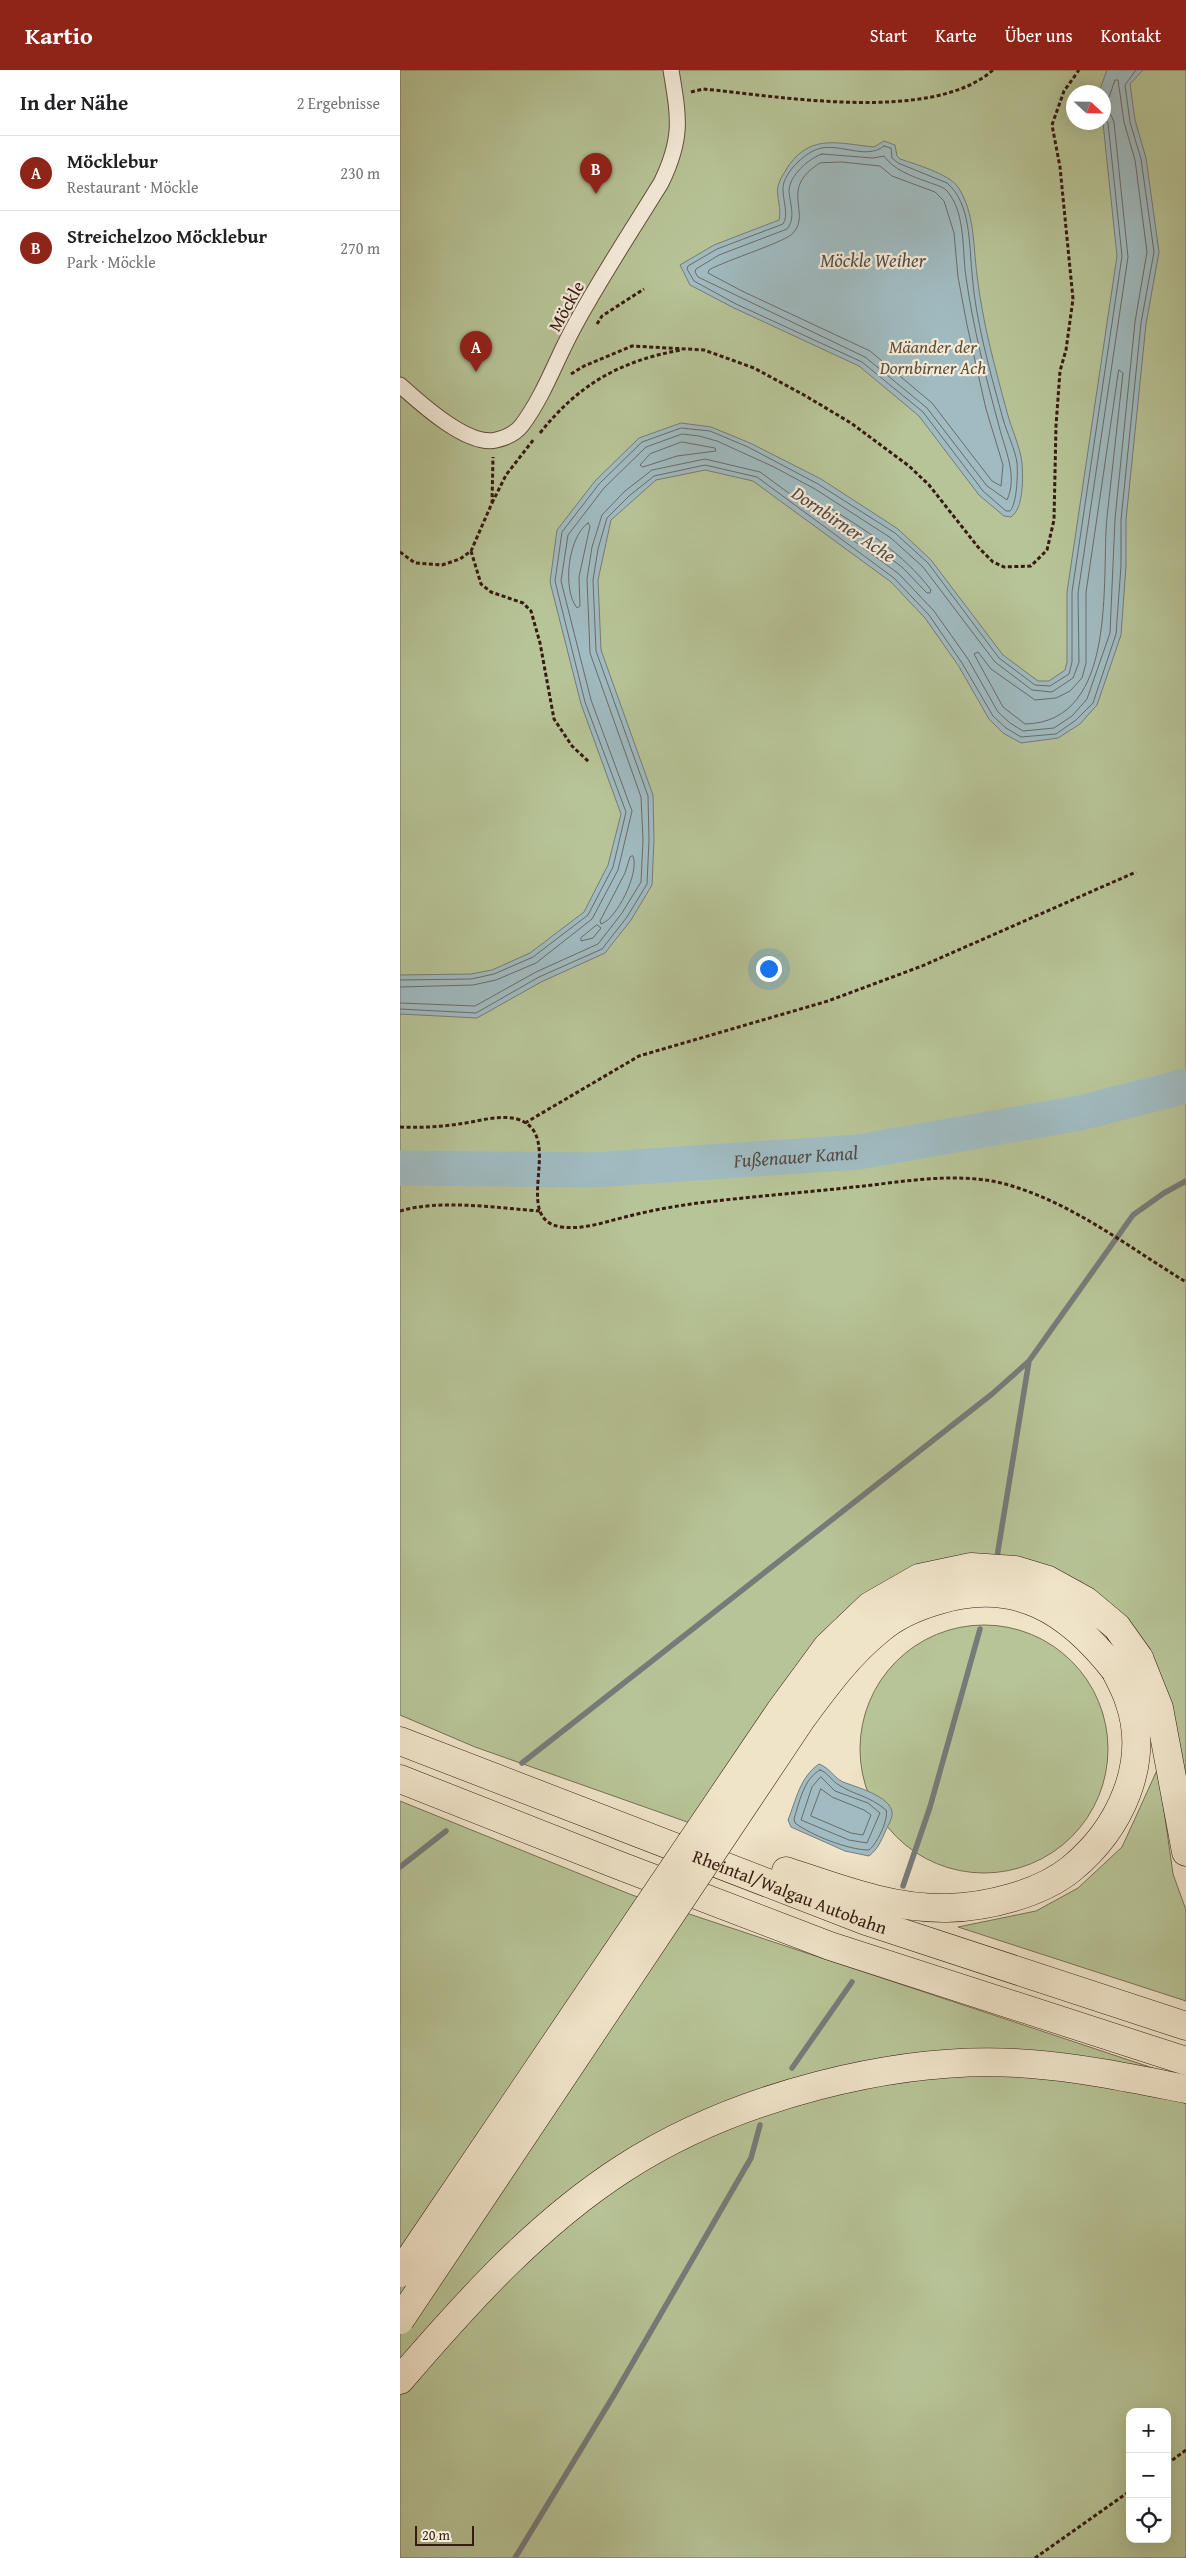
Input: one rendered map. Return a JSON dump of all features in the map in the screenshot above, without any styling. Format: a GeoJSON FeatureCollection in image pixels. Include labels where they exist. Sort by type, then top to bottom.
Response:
{"type":"FeatureCollection","features":[{"type":"Feature","properties":{"kind":"highway"},"geometry":{"type":"LineString","coordinates":[[400,2273],[780,1711],[827,1647],[870,1606],[919,1578],[972,1567],[1015,1570],[1048,1580],[1086,1601],[1117,1627],[1127,1664],[1130,1702],[1136,1736],[1135,1768],[1123,1806],[1100,1840],[1071,1869],[1036,1888],[1011,1898],[976,1906],[945,1908],[875,1901],[736,1855],[632,1831]]}},
{"type":"Feature","properties":{"kind":"highway"},"geometry":{"type":"LineString","coordinates":[[400,2320],[802,1718],[842,1665],[879,1629],[917,1606],[959,1594],[995,1592],[1038,1603],[1068,1620],[1093,1642],[1127,1664],[1159,1708],[1186,1852]]}},
{"type":"Feature","properties":{"kind":"highway","name":"Rheintal/Walgau Autobahn"},"geometry":{"type":"LineString","coordinates":[[400,1740],[866,1921],[1186,2026]]}},
{"type":"Feature","properties":{"kind":"highway","name":"Rheintal/Walgau Autobahn"},"geometry":{"type":"LineString","coordinates":[[400,1779],[830,1946],[1186,2061]]}},
{"type":"Feature","properties":{"kind":"highway"},"geometry":{"type":"LineString","coordinates":[[400,2380],[456,2316],[507,2263],[563,2213],[632,2163],[688,2132],[746,2109],[814,2086],[876,2071],[955,2064],[1030,2064],[1144,2080],[1186,2089]]}},
{"type":"Feature","properties":{"kind":"street","name":"Möckle"},"geometry":{"type":"LineString","coordinates":[[494,441],[520,428],[544,392],[574,326],[661,183],[673,158],[678,137],[676,95],[672,70]]}},
{"type":"Feature","properties":{"kind":"street"},"geometry":{"type":"LineString","coordinates":[[400,385],[424,406],[471,437],[494,441]]}},
{"type":"Feature","properties":{"kind":"path"},"geometry":{"type":"LineString","coordinates":[[676,95],[703,89],[840,102],[868,102],[928,97],[960,90],[974,84],[993,70]]}},
{"type":"Feature","properties":{"kind":"path"},"geometry":{"type":"LineString","coordinates":[[544,392],[584,366],[632,346],[704,350],[754,368],[851,423],[909,466],[929,485],[978,547],[993,562],[1004,567],[1031,566],[1047,550],[1054,520],[1060,371],[1066,350],[1073,298],[1060,167],[1052,125],[1064,91],[1080,70]]}},
{"type":"Feature","properties":{"kind":"path"},"geometry":{"type":"LineString","coordinates":[[595,328],[602,316],[644,289]]}},
{"type":"Feature","properties":{"kind":"path"},"geometry":{"type":"LineString","coordinates":[[589,762],[572,746],[554,719],[540,643],[531,611],[523,603],[491,592],[481,584],[471,551],[506,475],[567,402],[588,384],[617,367],[661,353],[687,349]]}},
{"type":"Feature","properties":{"kind":"path"},"geometry":{"type":"LineString","coordinates":[[492,503],[494,441]]}},
{"type":"Feature","properties":{"kind":"path"},"geometry":{"type":"LineString","coordinates":[[400,552],[414,563],[442,565],[471,551]]}},
{"type":"Feature","properties":{"kind":"path"},"geometry":{"type":"LineString","coordinates":[[525,1122],[639,1056],[828,1001],[922,966],[1136,872]]}},
{"type":"Feature","properties":{"kind":"path"},"geometry":{"type":"LineString","coordinates":[[400,1127],[435,1127],[505,1117],[525,1122],[534,1129],[539,1141],[538,1199],[540,1211],[548,1221],[561,1227],[582,1227],[647,1211],[690,1204],[910,1182],[985,1180],[1013,1186],[1047,1199],[1186,1282]]}},
{"type":"Feature","properties":{"kind":"path"},"geometry":{"type":"LineString","coordinates":[[400,1211],[414,1207],[466,1206],[540,1211]]}},
{"type":"Feature","properties":{"kind":"path"},"geometry":{"type":"LineString","coordinates":[[1171,2461],[1186,2450]]}},
{"type":"Feature","properties":{"kind":"path"},"geometry":{"type":"LineString","coordinates":[[1035,2558],[1126,2494]]}},
{"type":"Feature","properties":{"kind":"green space","name":"Mäander der Dornbirner Ach"},"geometry":{"type":"Polygon","coordinates":[[[400,70],[1186,70],[1186,1803],[1118,1611],[1081,1582],[1045,1566],[971,1556],[690,1823],[475,1747],[400,1715],[400,70]]]}},
{"type":"Feature","properties":{"kind":"green space"},"geometry":{"type":"Polygon","coordinates":[[[984,1625],[1008,1627],[1031,1634],[1053,1646],[1072,1661],[1087,1680],[1099,1702],[1106,1725],[1108,1749],[1106,1773],[1099,1796],[1087,1818],[1072,1837],[1053,1852],[1031,1864],[1008,1871],[984,1873],[960,1871],[937,1864],[915,1852],[896,1837],[881,1818],[869,1796],[862,1773],[860,1749],[862,1725],[869,1702],[881,1680],[896,1661],[915,1646],[937,1634],[960,1627],[984,1625]]]}},
{"type":"Feature","properties":{"kind":"green space"},"geometry":{"type":"Polygon","coordinates":[[[1158,1768],[1173,1874],[1186,1910],[1186,2001],[958,1927],[1036,1911],[1078,1888],[1122,1847],[1158,1768]]]}},
{"type":"Feature","properties":{"kind":"green space"},"geometry":{"type":"Polygon","coordinates":[[[400,1801],[632,1895],[1186,2079],[1186,2558],[400,2558],[400,1801]]]}},
{"type":"Feature","properties":{"kind":"water","name":"Dornbirner Ache"},"geometry":{"type":"Polygon","coordinates":[[[1107,70],[1143,70],[1130,84],[1135,120],[1146,158],[1159,252],[1146,324],[1126,520],[1126,566],[1121,635],[1097,705],[1080,724],[1058,738],[1021,743],[1003,733],[989,719],[958,665],[925,618],[891,582],[753,481],[705,470],[656,480],[611,520],[598,580],[601,650],[653,795],[652,885],[631,920],[605,953],[541,982],[477,1018],[400,1014],[400,975],[471,974],[492,970],[530,953],[584,912],[608,865],[621,814],[581,704],[550,582],[557,530],[595,481],[639,438],[681,423],[711,427],[750,443],[821,479],[898,529],[931,560],[1003,655],[1038,681],[1049,681],[1065,670],[1067,662],[1067,592],[1117,256],[1104,130],[1111,130],[1111,85],[1102,85],[1107,70]]]}},
{"type":"Feature","properties":{"kind":"water","name":"Möckle Weiher"},"geometry":{"type":"Polygon","coordinates":[[[884,141],[895,145],[897,156],[900,159],[931,170],[954,182],[964,197],[968,208],[979,292],[986,327],[1002,395],[1022,463],[1020,500],[1015,513],[1011,517],[1004,516],[979,495],[919,416],[859,366],[734,308],[690,285],[680,265],[714,245],[779,220],[779,183],[789,165],[807,148],[817,144],[828,143],[874,147],[884,141]]]}},
{"type":"Feature","properties":{"kind":"water"},"geometry":{"type":"Polygon","coordinates":[[[819,1764],[843,1782],[872,1793],[890,1806],[892,1814],[890,1821],[875,1851],[869,1856],[845,1851],[791,1827],[788,1820],[799,1789],[807,1775],[819,1764]]]}},
{"type":"Feature","properties":{"kind":"waterway","name":"Fußenauer Kanal"},"geometry":{"type":"LineString","coordinates":[[400,1168],[592,1170],[858,1152],[1080,1113],[1186,1086]]}},
{"type":"Feature","properties":{"kind":"waterway"},"geometry":{"type":"LineString","coordinates":[[522,1763],[992,1394],[1029,1361],[1133,1215],[1164,1193],[1186,1181]]}},
{"type":"Feature","properties":{"kind":"waterway"},"geometry":{"type":"LineString","coordinates":[[996,1563],[1029,1361]]}},
{"type":"Feature","properties":{"kind":"waterway"},"geometry":{"type":"LineString","coordinates":[[903,1886],[930,1807],[980,1629]]}},
{"type":"Feature","properties":{"kind":"waterway"},"geometry":{"type":"LineString","coordinates":[[400,1867],[446,1831]]}},
{"type":"Feature","properties":{"kind":"waterway"},"geometry":{"type":"LineString","coordinates":[[792,2068],[852,1982]]}},
{"type":"Feature","properties":{"kind":"waterway"},"geometry":{"type":"LineString","coordinates":[[515,2558],[614,2395],[751,2158],[760,2125]]}},
{"type":"Feature","properties":{"kind":"place","name":"Streichelzoo Möcklebur"},"geometry":{"type":"Point","coordinates":[596,194]}},
{"type":"Feature","properties":{"kind":"place","name":"Möcklebur"},"geometry":{"type":"Point","coordinates":[476,372]}}]}
